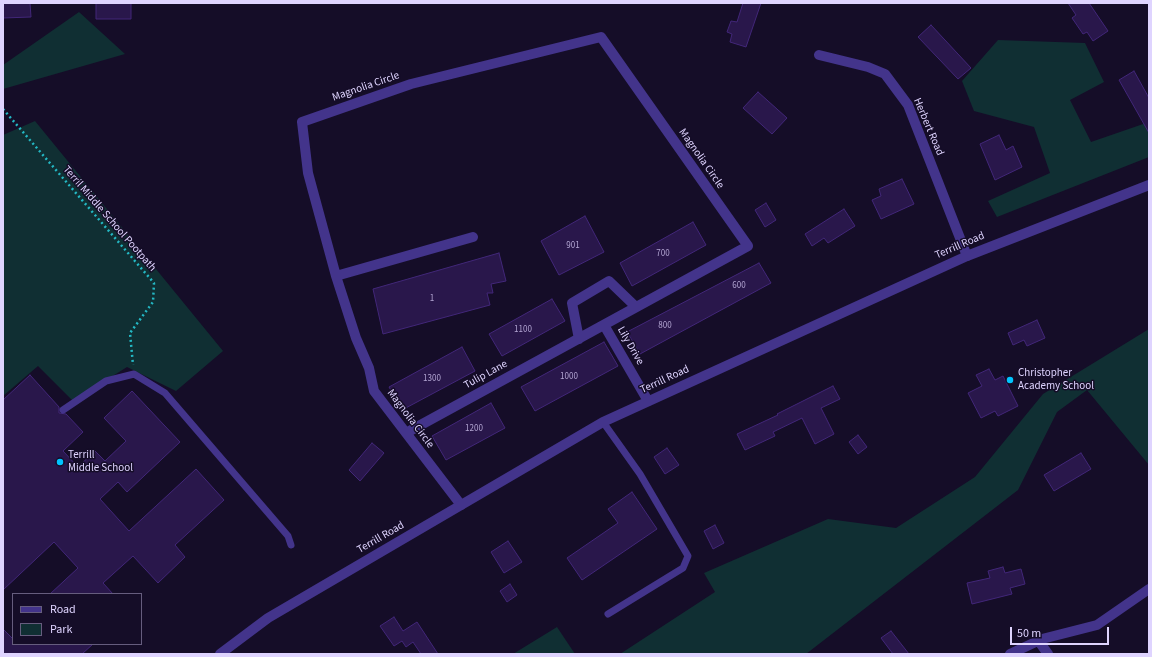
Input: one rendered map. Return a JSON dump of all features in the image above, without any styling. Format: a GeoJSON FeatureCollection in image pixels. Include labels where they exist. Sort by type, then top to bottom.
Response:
{"type":"FeatureCollection","features":[{"type":"Feature","properties":{"kind":"street","name":"Magnolia Circle"},"geometry":{"type":"LineString","coordinates":[[461,505],[374,391],[369,368],[356,338],[336,276],[308,173],[302,122],[411,84],[601,37],[748,246]]}},
{"type":"Feature","properties":{"kind":"street","name":"Herbert Road"},"geometry":{"type":"LineString","coordinates":[[820,55],[885,74],[908,105],[967,256]]}},
{"type":"Feature","properties":{"kind":"street","name":"Terrill Road"},"geometry":{"type":"LineString","coordinates":[[220,654],[268,618],[603,422],[967,256],[1149,185]]}},
{"type":"Feature","properties":{"kind":"street"},"geometry":{"type":"LineString","coordinates":[[336,276],[473,237]]}},
{"type":"Feature","properties":{"kind":"street","name":"Tulip Lane"},"geometry":{"type":"LineString","coordinates":[[406,433],[748,246]]}},
{"type":"Feature","properties":{"kind":"street"},"geometry":{"type":"LineString","coordinates":[[579,339],[572,303],[609,281],[636,308]]}},
{"type":"Feature","properties":{"kind":"street","name":"Lily Drive"},"geometry":{"type":"LineString","coordinates":[[604,325],[648,401]]}},
{"type":"Feature","properties":{"kind":"street"},"geometry":{"type":"LineString","coordinates":[[1010,654],[1038,640],[1097,625],[1149,589]]}},
{"type":"Feature","properties":{"kind":"street"},"geometry":{"type":"LineString","coordinates":[[1038,640],[1048,654]]}},
{"type":"Feature","properties":{"kind":"lane"},"geometry":{"type":"LineString","coordinates":[[63,410],[106,380],[134,374],[164,392],[288,536],[291,545]]}},
{"type":"Feature","properties":{"kind":"lane"},"geometry":{"type":"LineString","coordinates":[[603,422],[640,474],[688,556],[683,568],[608,614]]}},
{"type":"Feature","properties":{"kind":"path","name":"Terril Middle School Pootpath"},"geometry":{"type":"LineString","coordinates":[[3,109],[154,283],[153,302],[130,333],[134,374]]}},
{"type":"Feature","properties":{"kind":"green space"},"geometry":{"type":"Polygon","coordinates":[[[79,12],[125,54],[3,89],[3,65],[79,12]]]}},
{"type":"Feature","properties":{"kind":"green space"},"geometry":{"type":"Polygon","coordinates":[[[998,40],[1085,43],[1104,82],[1070,100],[1091,142],[1149,122],[1149,157],[997,217],[988,201],[1050,173],[1034,127],[974,111],[962,81],[998,40]]]}},
{"type":"Feature","properties":{"kind":"green space"},"geometry":{"type":"Polygon","coordinates":[[[35,121],[223,351],[176,391],[127,367],[73,401],[38,366],[3,396],[3,135],[35,121]]]}},
{"type":"Feature","properties":{"kind":"green space"},"geometry":{"type":"Polygon","coordinates":[[[1149,329],[1149,465],[1087,390],[1057,412],[1018,490],[806,654],[620,654],[715,592],[704,573],[828,519],[896,528],[975,477],[1043,394],[1149,329]]]}},
{"type":"Feature","properties":{"kind":"green space"},"geometry":{"type":"Polygon","coordinates":[[[557,627],[575,654],[513,654],[557,627]]]}},
{"type":"Feature","properties":{"kind":"building"},"geometry":{"type":"Polygon","coordinates":[[[3,3],[30,3],[31,17],[3,18],[3,3]]]}},
{"type":"Feature","properties":{"kind":"building"},"geometry":{"type":"Polygon","coordinates":[[[96,3],[131,3],[131,19],[96,19],[96,3]]]}},
{"type":"Feature","properties":{"kind":"building"},"geometry":{"type":"Polygon","coordinates":[[[743,3],[761,3],[746,47],[730,42],[732,34],[727,32],[731,21],[737,22],[743,3]]]}},
{"type":"Feature","properties":{"kind":"building"},"geometry":{"type":"Polygon","coordinates":[[[1068,3],[1089,3],[1108,31],[1093,41],[1087,32],[1083,34],[1072,18],[1076,15],[1068,3]]]}},
{"type":"Feature","properties":{"kind":"building"},"geometry":{"type":"Polygon","coordinates":[[[931,25],[971,68],[958,79],[918,37],[931,25]]]}},
{"type":"Feature","properties":{"kind":"building"},"geometry":{"type":"Polygon","coordinates":[[[1134,71],[1149,98],[1149,133],[1119,80],[1134,71]]]}},
{"type":"Feature","properties":{"kind":"building"},"geometry":{"type":"Polygon","coordinates":[[[758,92],[787,118],[772,134],[743,108],[758,92]]]}},
{"type":"Feature","properties":{"kind":"building"},"geometry":{"type":"Polygon","coordinates":[[[999,135],[1006,150],[1013,146],[1022,167],[995,180],[980,144],[999,135]]]}},
{"type":"Feature","properties":{"kind":"building"},"geometry":{"type":"Polygon","coordinates":[[[902,179],[914,204],[881,219],[872,200],[881,196],[879,189],[902,179]]]}},
{"type":"Feature","properties":{"kind":"building"},"geometry":{"type":"Polygon","coordinates":[[[766,203],[776,220],[765,227],[755,210],[766,203]]]}},
{"type":"Feature","properties":{"kind":"building"},"geometry":{"type":"Polygon","coordinates":[[[844,209],[855,226],[828,243],[824,238],[812,246],[805,234],[844,209]]]}},
{"type":"Feature","properties":{"kind":"building"},"geometry":{"type":"Polygon","coordinates":[[[585,216],[604,252],[559,275],[541,241],[585,216]]]}},
{"type":"Feature","properties":{"kind":"building"},"geometry":{"type":"Polygon","coordinates":[[[693,222],[706,245],[632,286],[620,263],[693,222]]]}},
{"type":"Feature","properties":{"kind":"building"},"geometry":{"type":"Polygon","coordinates":[[[499,253],[506,281],[491,284],[493,293],[487,293],[490,305],[383,334],[373,289],[499,253]]]}},
{"type":"Feature","properties":{"kind":"building"},"geometry":{"type":"Polygon","coordinates":[[[759,263],[771,283],[640,354],[627,332],[759,263]]]}},
{"type":"Feature","properties":{"kind":"building"},"geometry":{"type":"Polygon","coordinates":[[[552,299],[565,321],[502,356],[489,334],[552,299]]]}},
{"type":"Feature","properties":{"kind":"building"},"geometry":{"type":"Polygon","coordinates":[[[1037,320],[1045,338],[1027,346],[1024,340],[1013,345],[1008,333],[1037,320]]]}},
{"type":"Feature","properties":{"kind":"building"},"geometry":{"type":"Polygon","coordinates":[[[604,342],[618,366],[535,411],[521,387],[604,342]]]}},
{"type":"Feature","properties":{"kind":"building"},"geometry":{"type":"Polygon","coordinates":[[[462,347],[475,371],[402,410],[389,387],[462,347]]]}},
{"type":"Feature","properties":{"kind":"building"},"geometry":{"type":"Polygon","coordinates":[[[989,369],[995,380],[1003,376],[1018,406],[998,416],[995,411],[981,418],[968,393],[982,386],[976,375],[989,369]]]}},
{"type":"Feature","properties":{"kind":"building"},"geometry":{"type":"Polygon","coordinates":[[[30,375],[59,407],[59,413],[66,414],[83,432],[63,451],[78,467],[95,451],[105,461],[126,441],[104,418],[132,391],[180,442],[127,492],[118,482],[100,499],[129,531],[196,469],[224,500],[175,545],[185,557],[158,583],[133,556],[103,583],[112,593],[51,593],[78,568],[54,542],[3,590],[3,400],[30,375]]]}},
{"type":"Feature","properties":{"kind":"building"},"geometry":{"type":"Polygon","coordinates":[[[833,386],[840,399],[821,408],[834,434],[815,444],[802,418],[773,432],[775,436],[745,450],[737,434],[778,415],[777,414],[833,386]]]}},
{"type":"Feature","properties":{"kind":"building"},"geometry":{"type":"Polygon","coordinates":[[[491,403],[505,428],[446,460],[432,436],[491,403]]]}},
{"type":"Feature","properties":{"kind":"building"},"geometry":{"type":"Polygon","coordinates":[[[858,435],[867,447],[858,454],[849,442],[858,435]]]}},
{"type":"Feature","properties":{"kind":"building"},"geometry":{"type":"Polygon","coordinates":[[[372,443],[384,453],[360,481],[349,470],[372,443]]]}},
{"type":"Feature","properties":{"kind":"building"},"geometry":{"type":"Polygon","coordinates":[[[667,448],[679,465],[665,474],[654,457],[667,448]]]}},
{"type":"Feature","properties":{"kind":"building"},"geometry":{"type":"Polygon","coordinates":[[[1081,453],[1091,469],[1054,491],[1044,475],[1081,453]]]}},
{"type":"Feature","properties":{"kind":"building"},"geometry":{"type":"Polygon","coordinates":[[[632,492],[657,529],[582,580],[567,558],[618,523],[608,509],[632,492]]]}},
{"type":"Feature","properties":{"kind":"building"},"geometry":{"type":"Polygon","coordinates":[[[715,525],[724,543],[713,549],[704,531],[715,525]]]}},
{"type":"Feature","properties":{"kind":"building"},"geometry":{"type":"Polygon","coordinates":[[[508,541],[522,562],[504,573],[491,552],[508,541]]]}},
{"type":"Feature","properties":{"kind":"building"},"geometry":{"type":"Polygon","coordinates":[[[1003,567],[1005,573],[1021,569],[1025,584],[1010,588],[1012,594],[972,604],[967,583],[990,578],[988,571],[1003,567]]]}},
{"type":"Feature","properties":{"kind":"building"},"geometry":{"type":"Polygon","coordinates":[[[510,584],[517,595],[507,602],[500,591],[510,584]]]}},
{"type":"Feature","properties":{"kind":"building"},"geometry":{"type":"Polygon","coordinates":[[[394,617],[403,631],[417,622],[438,654],[421,654],[413,642],[406,647],[402,641],[394,646],[380,626],[394,617]]]}},
{"type":"Feature","properties":{"kind":"building"},"geometry":{"type":"Polygon","coordinates":[[[3,629],[12,638],[12,645],[92,645],[82,654],[3,654],[3,629]]]}},
{"type":"Feature","properties":{"kind":"building"},"geometry":{"type":"Polygon","coordinates":[[[891,631],[909,654],[893,654],[881,638],[891,631]]]}},
{"type":"Feature","properties":{"kind":"place","name":"Christopher Academy School"},"geometry":{"type":"Point","coordinates":[1010,380]}},
{"type":"Feature","properties":{"kind":"place","name":"Terrill Middle School"},"geometry":{"type":"Point","coordinates":[60,462]}}]}
